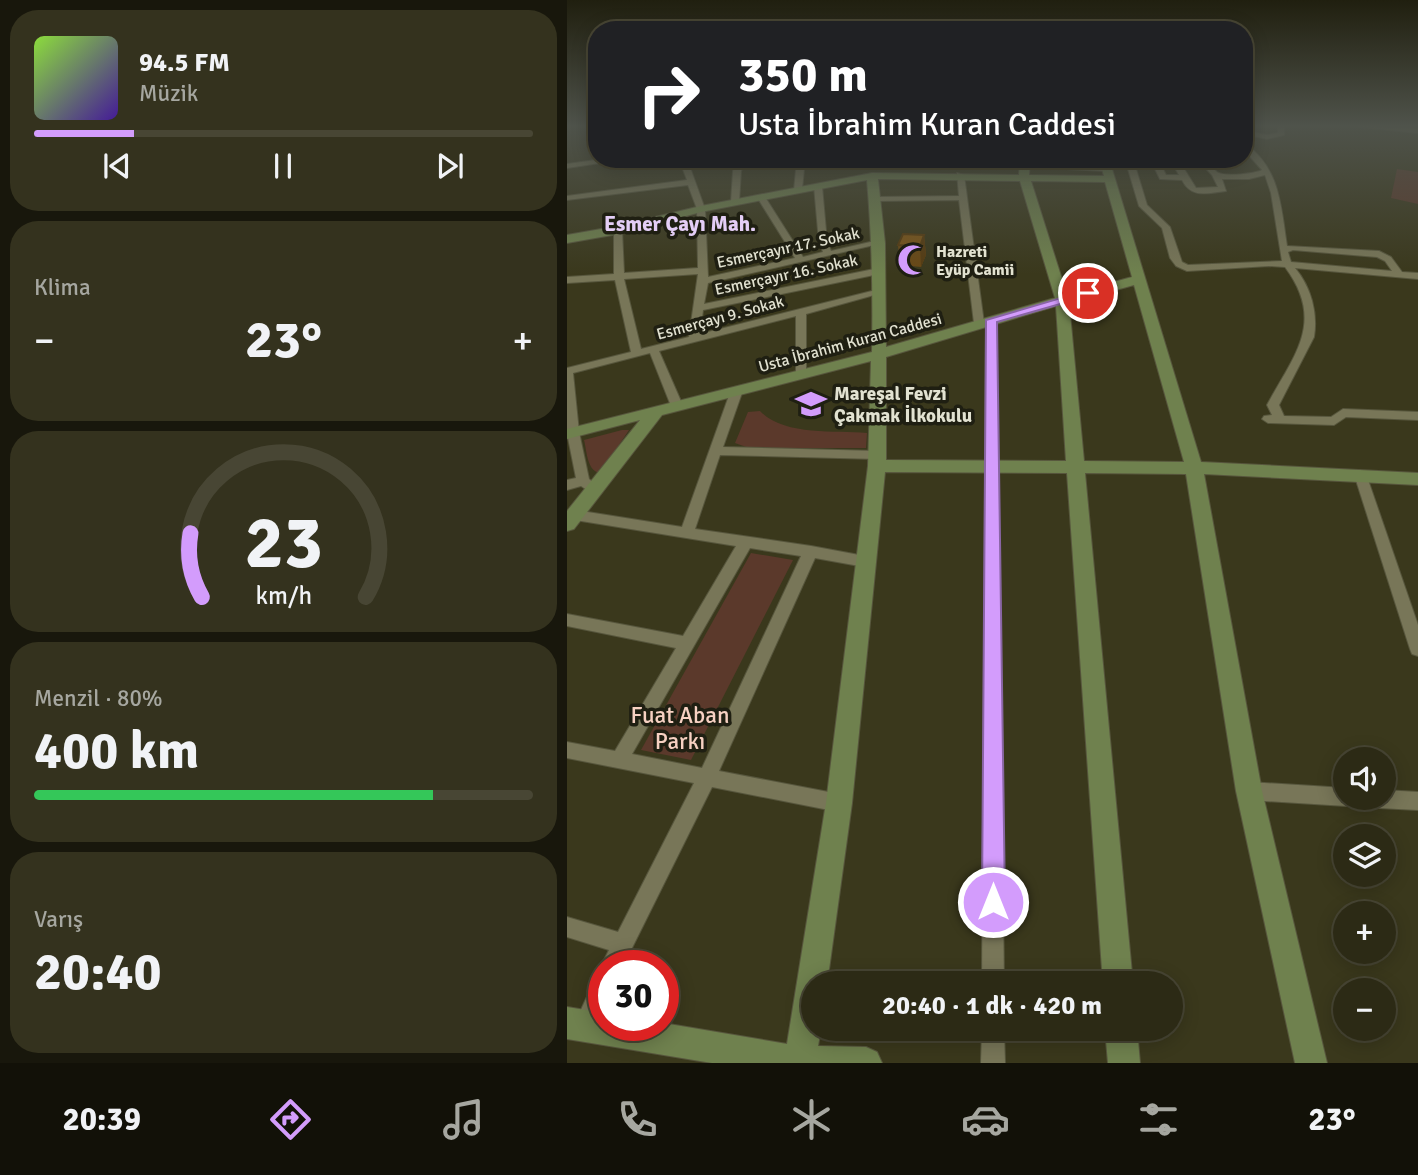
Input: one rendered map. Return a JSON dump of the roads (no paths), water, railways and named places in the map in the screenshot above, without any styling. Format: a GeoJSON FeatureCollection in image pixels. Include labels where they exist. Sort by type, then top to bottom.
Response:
{"type":"FeatureCollection","features":[{"type":"Feature","properties":{"kind":"street"},"geometry":{"type":"LineString","coordinates":[[690,175],[701,209],[702,276],[700,308],[694,338]]}},
{"type":"Feature","properties":{"kind":"street"},"geometry":{"type":"LineString","coordinates":[[735,202],[737,175]]}},
{"type":"Feature","properties":{"kind":"street"},"geometry":{"type":"LineString","coordinates":[[798,190],[799,175]]}},
{"type":"Feature","properties":{"kind":"street"},"geometry":{"type":"LineString","coordinates":[[567,239],[818,186],[849,175]]}},
{"type":"Feature","properties":{"kind":"street"},"geometry":{"type":"LineString","coordinates":[[800,1062],[839,803],[877,460],[880,282],[873,175]]}},
{"type":"Feature","properties":{"kind":"street"},"geometry":{"type":"LineString","coordinates":[[957,175],[964,175]]}},
{"type":"Feature","properties":{"kind":"street"},"geometry":{"type":"LineString","coordinates":[[961,175],[985,321],[993,468],[993,971]]}},
{"type":"Feature","properties":{"kind":"street"},"geometry":{"type":"LineString","coordinates":[[1027,175],[1062,300],[1117,971]]}},
{"type":"Feature","properties":{"kind":"street"},"geometry":{"type":"LineString","coordinates":[[1108,175],[1194,468],[1249,791],[1311,1063]]}},
{"type":"Feature","properties":{"kind":"street"},"geometry":{"type":"LineString","coordinates":[[1134,175],[1143,206],[1167,227],[1179,264],[1199,269],[1240,263],[1287,264],[1418,276]]}},
{"type":"Feature","properties":{"kind":"street"},"geometry":{"type":"LineString","coordinates":[[1162,175],[1163,177],[1184,178]]}},
{"type":"Feature","properties":{"kind":"street"},"geometry":{"type":"LineString","coordinates":[[1182,175],[1194,191],[1217,191],[1223,189],[1217,176],[1251,175]]}},
{"type":"Feature","properties":{"kind":"street"},"geometry":{"type":"LineString","coordinates":[[1266,175],[1276,187],[1287,264],[1298,277],[1308,303],[1311,327],[1309,337],[1273,405],[1274,419],[1334,421],[1343,413],[1418,416]]}},
{"type":"Feature","properties":{"kind":"street"},"geometry":{"type":"LineString","coordinates":[[567,198],[693,182]]}},
{"type":"Feature","properties":{"kind":"street"},"geometry":{"type":"LineString","coordinates":[[818,186],[824,242],[828,254]]}},
{"type":"Feature","properties":{"kind":"street"},"geometry":{"type":"LineString","coordinates":[[761,197],[801,260]]}},
{"type":"Feature","properties":{"kind":"street"},"geometry":{"type":"LineString","coordinates":[[874,200],[964,198]]}},
{"type":"Feature","properties":{"kind":"street"},"geometry":{"type":"LineString","coordinates":[[618,230],[619,276],[637,354]]}},
{"type":"Feature","properties":{"kind":"street","name":"Esmerçayır 17. Sokak"},"geometry":{"type":"LineString","coordinates":[[567,280],[619,276],[702,276],[801,260],[879,243]]}},
{"type":"Feature","properties":{"kind":"street"},"geometry":{"type":"LineString","coordinates":[[1286,246],[1379,254],[1388,259],[1399,274]]}},
{"type":"Feature","properties":{"kind":"street","name":"Usta İbrahim Kuran Caddesi"},"geometry":{"type":"LineString","coordinates":[[570,433],[880,354],[985,321],[1140,279]]}},
{"type":"Feature","properties":{"kind":"street","name":"Esmerçayır 16. Sokak"},"geometry":{"type":"LineString","coordinates":[[700,308],[880,282]]}},
{"type":"Feature","properties":{"kind":"street","name":"Esmerçayı 9. Sokak"},"geometry":{"type":"LineString","coordinates":[[567,371],[801,312],[880,282]]}},
{"type":"Feature","properties":{"kind":"street"},"geometry":{"type":"LineString","coordinates":[[801,312],[802,374]]}},
{"type":"Feature","properties":{"kind":"street"},"geometry":{"type":"LineString","coordinates":[[654,351],[677,406]]}},
{"type":"Feature","properties":{"kind":"street"},"geometry":{"type":"LineString","coordinates":[[567,371],[570,433],[589,486]]}},
{"type":"Feature","properties":{"kind":"street"},"geometry":{"type":"LineString","coordinates":[[687,532],[737,390]]}},
{"type":"Feature","properties":{"kind":"street"},"geometry":{"type":"LineString","coordinates":[[656,412],[589,486],[571,519],[687,532],[865,561]]}},
{"type":"Feature","properties":{"kind":"street"},"geometry":{"type":"LineString","coordinates":[[716,451],[993,468],[1194,468],[1360,474],[1418,479]]}},
{"type":"Feature","properties":{"kind":"street"},"geometry":{"type":"LineString","coordinates":[[1360,474],[1418,649]]}},
{"type":"Feature","properties":{"kind":"street"},"geometry":{"type":"LineString","coordinates":[[567,485],[589,486]]}},
{"type":"Feature","properties":{"kind":"street"},"geometry":{"type":"LineString","coordinates":[[619,760],[746,542]]}},
{"type":"Feature","properties":{"kind":"street"},"geometry":{"type":"LineString","coordinates":[[620,950],[707,777],[811,551]]}},
{"type":"Feature","properties":{"kind":"street"},"geometry":{"type":"LineString","coordinates":[[567,620],[688,644]]}},
{"type":"Feature","properties":{"kind":"street"},"geometry":{"type":"LineString","coordinates":[[567,750],[839,803]]}},
{"type":"Feature","properties":{"kind":"street"},"geometry":{"type":"LineString","coordinates":[[1249,791],[1333,796]]}},
{"type":"Feature","properties":{"kind":"street"},"geometry":{"type":"LineString","coordinates":[[1396,801],[1418,802]]}},
{"type":"Feature","properties":{"kind":"street"},"geometry":{"type":"LineString","coordinates":[[567,927],[623,944]]}},
{"type":"Feature","properties":{"kind":"street"},"geometry":{"type":"LineString","coordinates":[[588,1007],[576,1024],[800,1062],[866,1063]]}},
{"type":"Feature","properties":{"kind":"street"},"geometry":{"type":"LineString","coordinates":[[993,1041],[993,1063]]}},
{"type":"Feature","properties":{"kind":"street"},"geometry":{"type":"LineString","coordinates":[[1122,1041],[1124,1063]]}},
{"type":"Feature","properties":{"kind":"place","name":"Hazreti Eyüp Camii"},"geometry":{"type":"Point","coordinates":[913,260]}},
{"type":"Feature","properties":{"kind":"place","name":"Mareşal Fevzi Çakmak İlkokulu"},"geometry":{"type":"Point","coordinates":[811,404]}},
{"type":"Feature","properties":{"kind":"district","name":"Esmer Çayı Mah."},"geometry":{"type":"Point","coordinates":[680,224]}},
{"type":"Feature","properties":{"kind":"park label","name":"Fuat Aban Parkı"},"geometry":{"type":"Point","coordinates":[680,728]}}]}
